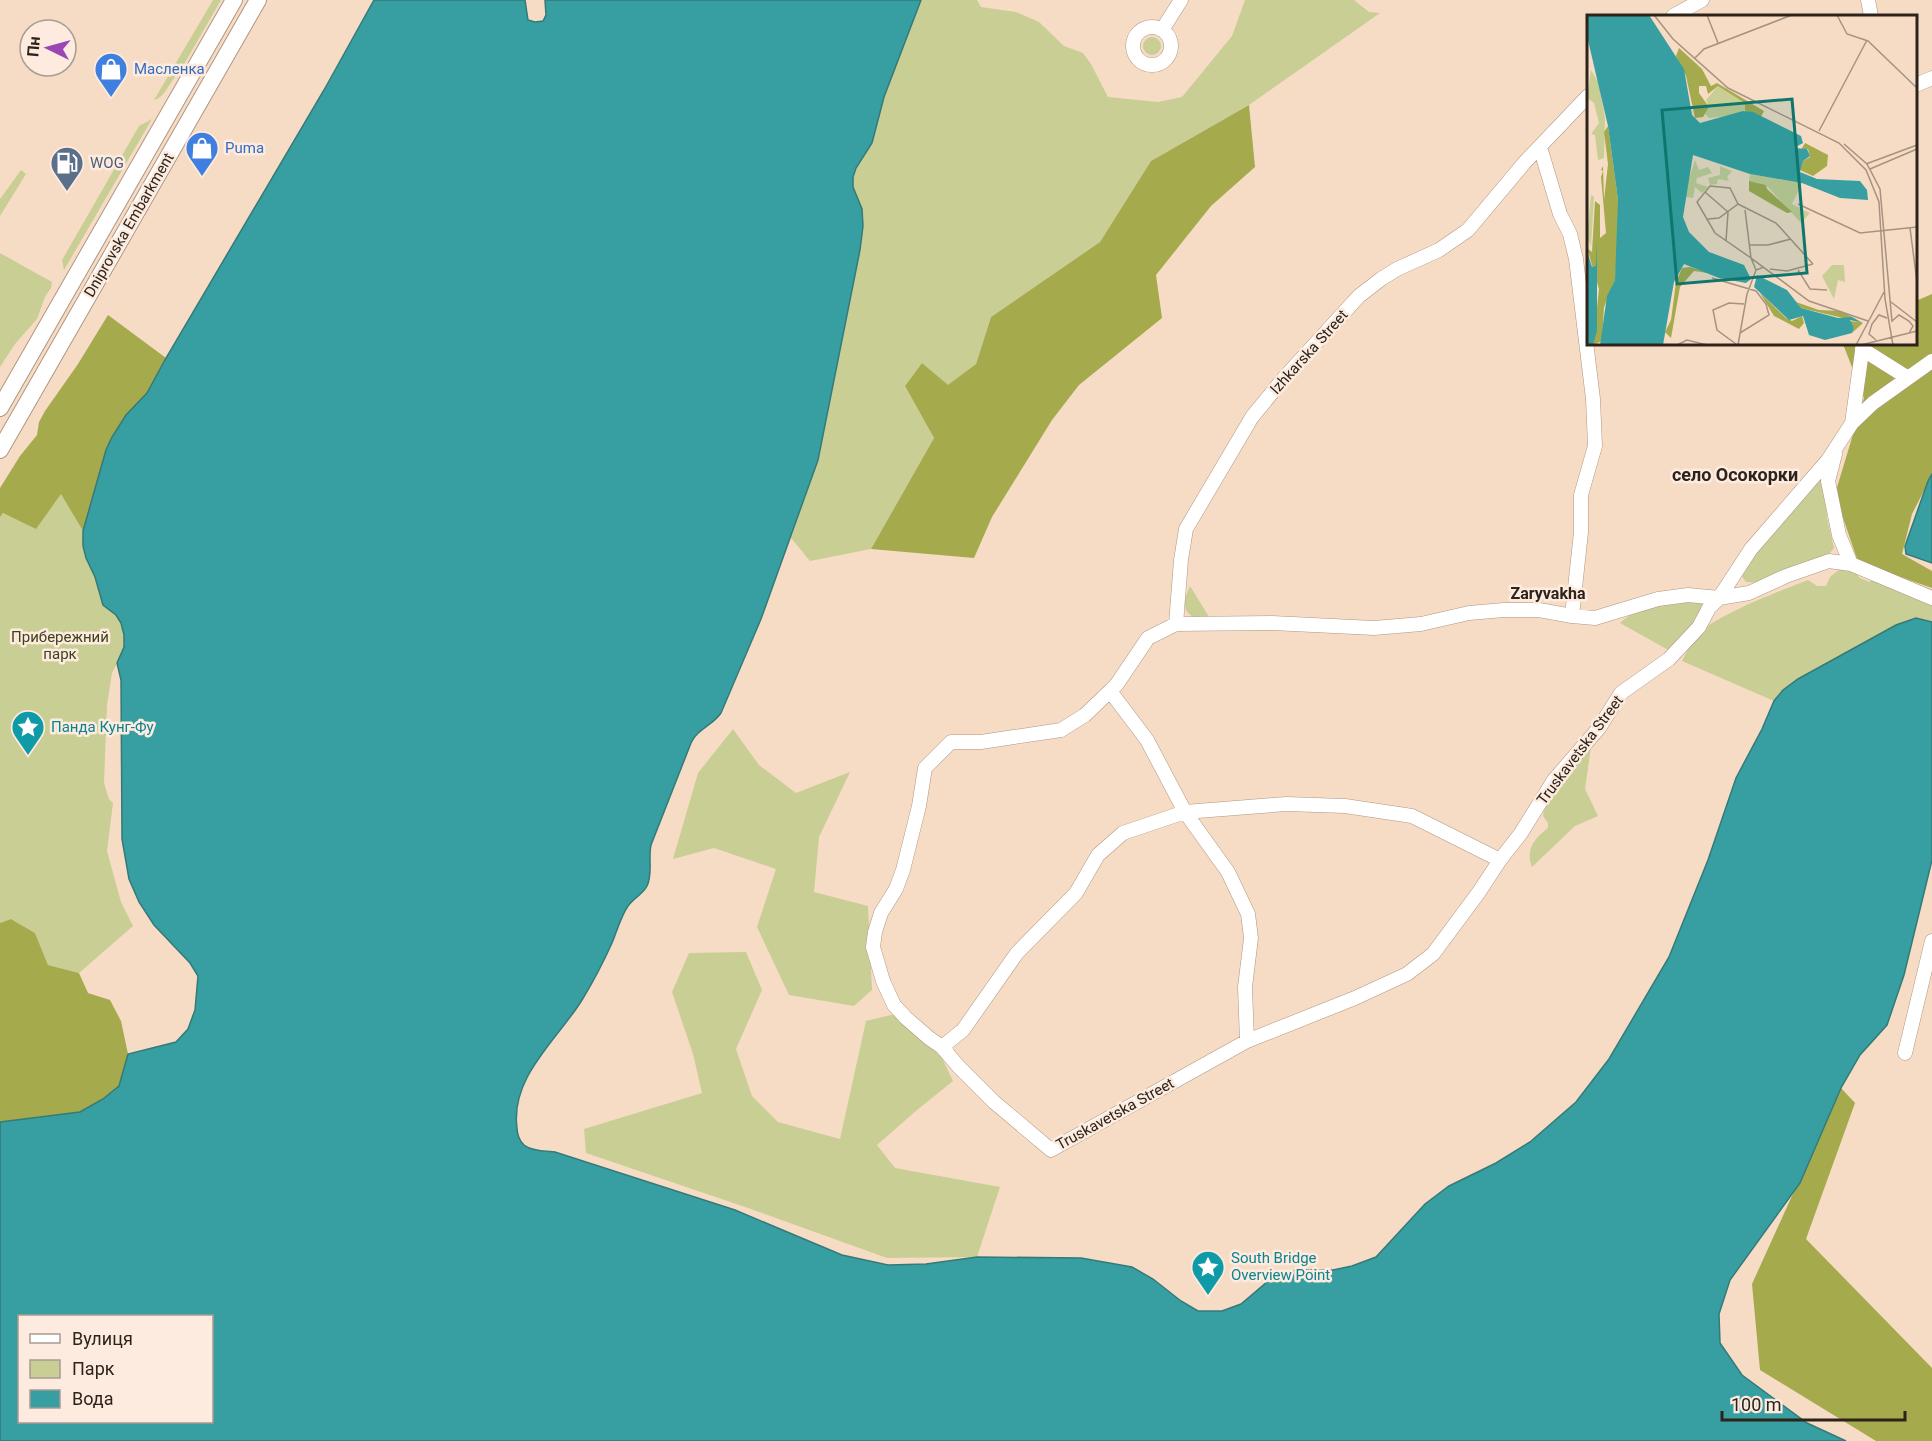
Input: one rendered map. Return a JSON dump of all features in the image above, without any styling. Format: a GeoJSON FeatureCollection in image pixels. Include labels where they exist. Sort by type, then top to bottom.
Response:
{"type":"FeatureCollection","features":[{"type":"Feature","properties":{"kind":"main road","name":"Dniprovska Embarkment"},"geometry":{"type":"LineString","coordinates":[[0,408],[234,0]]}},
{"type":"Feature","properties":{"kind":"main road","name":"Dniprovska Embarkment"},"geometry":{"type":"LineString","coordinates":[[0,450],[258,0]]}},
{"type":"Feature","properties":{"kind":"street"},"geometry":{"type":"LineString","coordinates":[[1162,30],[1182,0]]}},
{"type":"Feature","properties":{"kind":"street"},"geometry":{"type":"LineString","coordinates":[[1675,15],[1702,0]]}},
{"type":"Feature","properties":{"kind":"street"},"geometry":{"type":"LineString","coordinates":[[1868,0],[1871,15]]}},
{"type":"Feature","properties":{"kind":"street"},"geometry":{"type":"LineString","coordinates":[[1917,85],[1932,78]]}},
{"type":"Feature","properties":{"kind":"street","name":"Izhkarska Street"},"geometry":{"type":"LineString","coordinates":[[1176,624],[1180,560],[1186,530],[1252,417],[1284,378],[1359,296],[1381,279],[1439,250],[1468,230],[1480,218],[1500,190],[1587,97]]}},
{"type":"Feature","properties":{"kind":"street"},"geometry":{"type":"LineString","coordinates":[[1540,147],[1560,214],[1570,234],[1576,259],[1593,399],[1595,446],[1581,495],[1581,532],[1572,616]]}},
{"type":"Feature","properties":{"kind":"street"},"geometry":{"type":"LineString","coordinates":[[1852,423],[1862,346],[1908,378]]}},
{"type":"Feature","properties":{"kind":"street"},"geometry":{"type":"LineString","coordinates":[[1719,598],[1751,549],[1837,449],[1852,423],[1873,403],[1932,361]]}},
{"type":"Feature","properties":{"kind":"street"},"geometry":{"type":"LineString","coordinates":[[1837,449],[1827,481],[1839,535],[1851,564]]}},
{"type":"Feature","properties":{"kind":"street"},"geometry":{"type":"LineString","coordinates":[[1247,1041],[1245,987],[1251,938],[1248,914],[1228,872],[1185,812],[1147,740],[1110,692],[1148,638],[1176,624],[1272,623],[1374,628],[1421,624],[1469,613],[1504,610],[1539,610],[1595,618],[1658,599],[1688,595],[1719,598],[1749,593],[1786,576],[1829,561],[1851,564],[1932,598]]}},
{"type":"Feature","properties":{"kind":"street","name":"Truskavetska Street"},"geometry":{"type":"LineString","coordinates":[[1110,692],[1085,715],[1061,730],[981,742],[951,742],[925,768],[919,806],[903,870],[896,889],[881,913],[873,947],[883,981],[894,1005],[906,1018],[942,1047],[994,1102],[1051,1150],[1247,1041],[1355,998],[1407,974],[1433,954],[1521,833],[1554,780],[1599,728],[1622,693],[1669,659],[1699,627],[1709,608],[1719,598]]}},
{"type":"Feature","properties":{"kind":"street"},"geometry":{"type":"LineString","coordinates":[[942,1047],[963,1030],[1017,953],[1076,892],[1098,855],[1123,833],[1185,812],[1286,804],[1345,806],[1412,816],[1500,860]]}},
{"type":"Feature","properties":{"kind":"street"},"geometry":{"type":"LineString","coordinates":[[1905,1053],[1932,941]]}},
{"type":"Feature","properties":{"kind":"green space"},"geometry":{"type":"Polygon","coordinates":[[[213,0],[221,0],[179,73],[162,96],[154,100],[213,0]]]}},
{"type":"Feature","properties":{"kind":"green space"},"geometry":{"type":"Polygon","coordinates":[[[921,0],[977,0],[981,7],[1016,12],[1039,22],[1064,46],[1083,53],[1108,97],[1158,102],[1182,97],[1232,36],[1245,0],[1354,0],[1369,12],[1380,13],[1249,105],[1151,161],[1100,242],[991,317],[976,364],[948,386],[922,363],[905,386],[934,438],[871,549],[810,561],[791,538],[818,460],[860,250],[863,226],[862,209],[853,187],[853,177],[872,143],[884,97],[921,0]]]}},
{"type":"Feature","properties":{"kind":"green space"},"geometry":{"type":"Polygon","coordinates":[[[1148,37],[1156,37],[1161,42],[1159,53],[1148,55],[1143,50],[1143,42],[1148,37]]]}},
{"type":"Feature","properties":{"kind":"green space"},"geometry":{"type":"Polygon","coordinates":[[[1249,105],[1255,167],[1211,206],[1156,275],[1162,318],[1079,385],[1052,420],[992,517],[974,558],[871,549],[934,438],[905,386],[922,363],[948,385],[976,364],[991,317],[1100,242],[1151,161],[1249,105]]]}},
{"type":"Feature","properties":{"kind":"green space"},"geometry":{"type":"Polygon","coordinates":[[[152,119],[64,270],[62,260],[139,126],[152,119]]]}},
{"type":"Feature","properties":{"kind":"green space"},"geometry":{"type":"Polygon","coordinates":[[[21,170],[26,174],[0,216],[0,199],[21,170]]]}},
{"type":"Feature","properties":{"kind":"green space"},"geometry":{"type":"Polygon","coordinates":[[[0,253],[52,282],[37,319],[15,344],[0,367],[0,253]]]}},
{"type":"Feature","properties":{"kind":"green space"},"geometry":{"type":"Polygon","coordinates":[[[1932,294],[1932,475],[1912,514],[1902,554],[1932,571],[1932,588],[1858,562],[1835,494],[1864,398],[1843,345],[1917,345],[1918,300],[1932,294]]]}},
{"type":"Feature","properties":{"kind":"green space"},"geometry":{"type":"Polygon","coordinates":[[[108,315],[166,358],[147,393],[126,415],[112,437],[106,450],[83,531],[61,494],[36,529],[3,513],[0,517],[0,488],[20,456],[37,435],[39,422],[45,411],[78,364],[108,315]]]}},
{"type":"Feature","properties":{"kind":"green space"},"geometry":{"type":"Polygon","coordinates":[[[1824,475],[1827,518],[1834,548],[1825,559],[1809,563],[1769,580],[1746,582],[1741,575],[1751,559],[1824,475]]]}},
{"type":"Feature","properties":{"kind":"green space","name":"Прибережний парк"},"geometry":{"type":"Polygon","coordinates":[[[61,493],[83,531],[86,558],[95,577],[103,605],[116,615],[124,635],[124,647],[112,673],[107,705],[104,783],[109,799],[113,803],[107,851],[121,902],[133,926],[79,973],[48,965],[35,933],[11,919],[0,923],[0,517],[3,513],[18,520],[54,504],[61,493]]]}},
{"type":"Feature","properties":{"kind":"green space"},"geometry":{"type":"Polygon","coordinates":[[[1840,569],[1853,570],[1860,578],[1870,582],[1874,577],[1932,601],[1932,622],[1916,618],[1896,625],[1783,690],[1774,701],[1682,661],[1696,637],[1704,629],[1731,612],[1808,580],[1817,586],[1826,586],[1830,577],[1840,569]]]}},
{"type":"Feature","properties":{"kind":"green space"},"geometry":{"type":"Polygon","coordinates":[[[1190,586],[1211,620],[1196,618],[1187,612],[1185,601],[1190,586]]]}},
{"type":"Feature","properties":{"kind":"green space"},"geometry":{"type":"Polygon","coordinates":[[[1686,599],[1708,603],[1694,625],[1670,651],[1620,623],[1643,608],[1686,599]]]}},
{"type":"Feature","properties":{"kind":"green space"},"geometry":{"type":"Polygon","coordinates":[[[733,729],[759,765],[796,793],[850,772],[819,837],[814,892],[868,906],[872,990],[854,1006],[789,995],[757,927],[776,869],[714,848],[673,859],[698,773],[733,729]]]}},
{"type":"Feature","properties":{"kind":"green space"},"geometry":{"type":"Polygon","coordinates":[[[1591,747],[1585,789],[1598,816],[1575,826],[1532,867],[1530,855],[1532,844],[1548,828],[1548,823],[1543,816],[1550,796],[1562,778],[1591,747]]]}},
{"type":"Feature","properties":{"kind":"green space"},"geometry":{"type":"Polygon","coordinates":[[[11,919],[35,933],[48,965],[79,973],[88,993],[110,1000],[121,1021],[128,1054],[119,1086],[103,1099],[80,1112],[0,1122],[0,923],[11,919]]]}},
{"type":"Feature","properties":{"kind":"green space"},"geometry":{"type":"Polygon","coordinates":[[[746,952],[762,990],[736,1049],[752,1096],[778,1122],[840,1139],[866,1021],[895,1014],[942,1058],[953,1081],[877,1145],[895,1168],[1000,1187],[977,1257],[887,1258],[586,1153],[584,1129],[702,1093],[693,1054],[672,992],[689,953],[746,952]]]}},
{"type":"Feature","properties":{"kind":"green space"},"geometry":{"type":"Polygon","coordinates":[[[1841,1088],[1855,1103],[1806,1239],[1932,1368],[1932,1441],[1876,1441],[1760,1370],[1752,1284],[1841,1088]]]}},
{"type":"Feature","properties":{"kind":"water"},"geometry":{"type":"Polygon","coordinates":[[[374,0],[525,0],[528,20],[535,22],[543,21],[546,15],[545,0],[921,0],[884,97],[872,143],[853,177],[853,187],[862,209],[863,226],[818,460],[761,619],[721,713],[697,734],[691,743],[651,845],[650,876],[647,886],[626,910],[605,958],[582,1000],[528,1075],[517,1109],[518,1135],[527,1147],[555,1152],[735,1210],[842,1255],[888,1265],[926,1264],[977,1257],[1081,1258],[1132,1267],[1198,1311],[1222,1311],[1241,1304],[1273,1277],[1296,1270],[1333,1270],[1376,1257],[1425,1204],[1449,1186],[1496,1163],[1530,1142],[1576,1102],[1609,1059],[1669,957],[1708,860],[1736,778],[1774,701],[1783,690],[1798,679],[1896,625],[1916,618],[1932,622],[1932,860],[1904,975],[1887,1025],[1860,1055],[1841,1088],[1800,1183],[1730,1280],[1719,1314],[1720,1343],[1742,1375],[1807,1423],[1846,1441],[0,1441],[0,1122],[80,1112],[103,1099],[119,1086],[128,1054],[176,1042],[188,1029],[195,1010],[198,976],[190,963],[154,925],[139,902],[129,879],[122,839],[121,680],[117,663],[124,647],[124,635],[116,615],[103,605],[83,546],[83,531],[106,450],[126,415],[147,393],[324,90],[374,0]]]}},
{"type":"Feature","properties":{"kind":"water"},"geometry":{"type":"Polygon","coordinates":[[[1932,474],[1932,563],[1906,554],[1905,546],[1932,474]]]}},
{"type":"Feature","properties":{"kind":"place","name":"Масленка"},"geometry":{"type":"Point","coordinates":[111,98]}},
{"type":"Feature","properties":{"kind":"place","name":"Puma"},"geometry":{"type":"Point","coordinates":[202,177]}},
{"type":"Feature","properties":{"kind":"place","name":"WOG"},"geometry":{"type":"Point","coordinates":[67,192]}},
{"type":"Feature","properties":{"kind":"place","name":"Панда Кунг-Фу"},"geometry":{"type":"Point","coordinates":[28,756]}},
{"type":"Feature","properties":{"kind":"place","name":"South Bridge Overview Point"},"geometry":{"type":"Point","coordinates":[1208,1296]}},
{"type":"Feature","properties":{"kind":"district","name":"село Осокорки"},"geometry":{"type":"Point","coordinates":[1735,475]}},
{"type":"Feature","properties":{"kind":"district","name":"Zaryvakha"},"geometry":{"type":"Point","coordinates":[1548,593]}}]}
